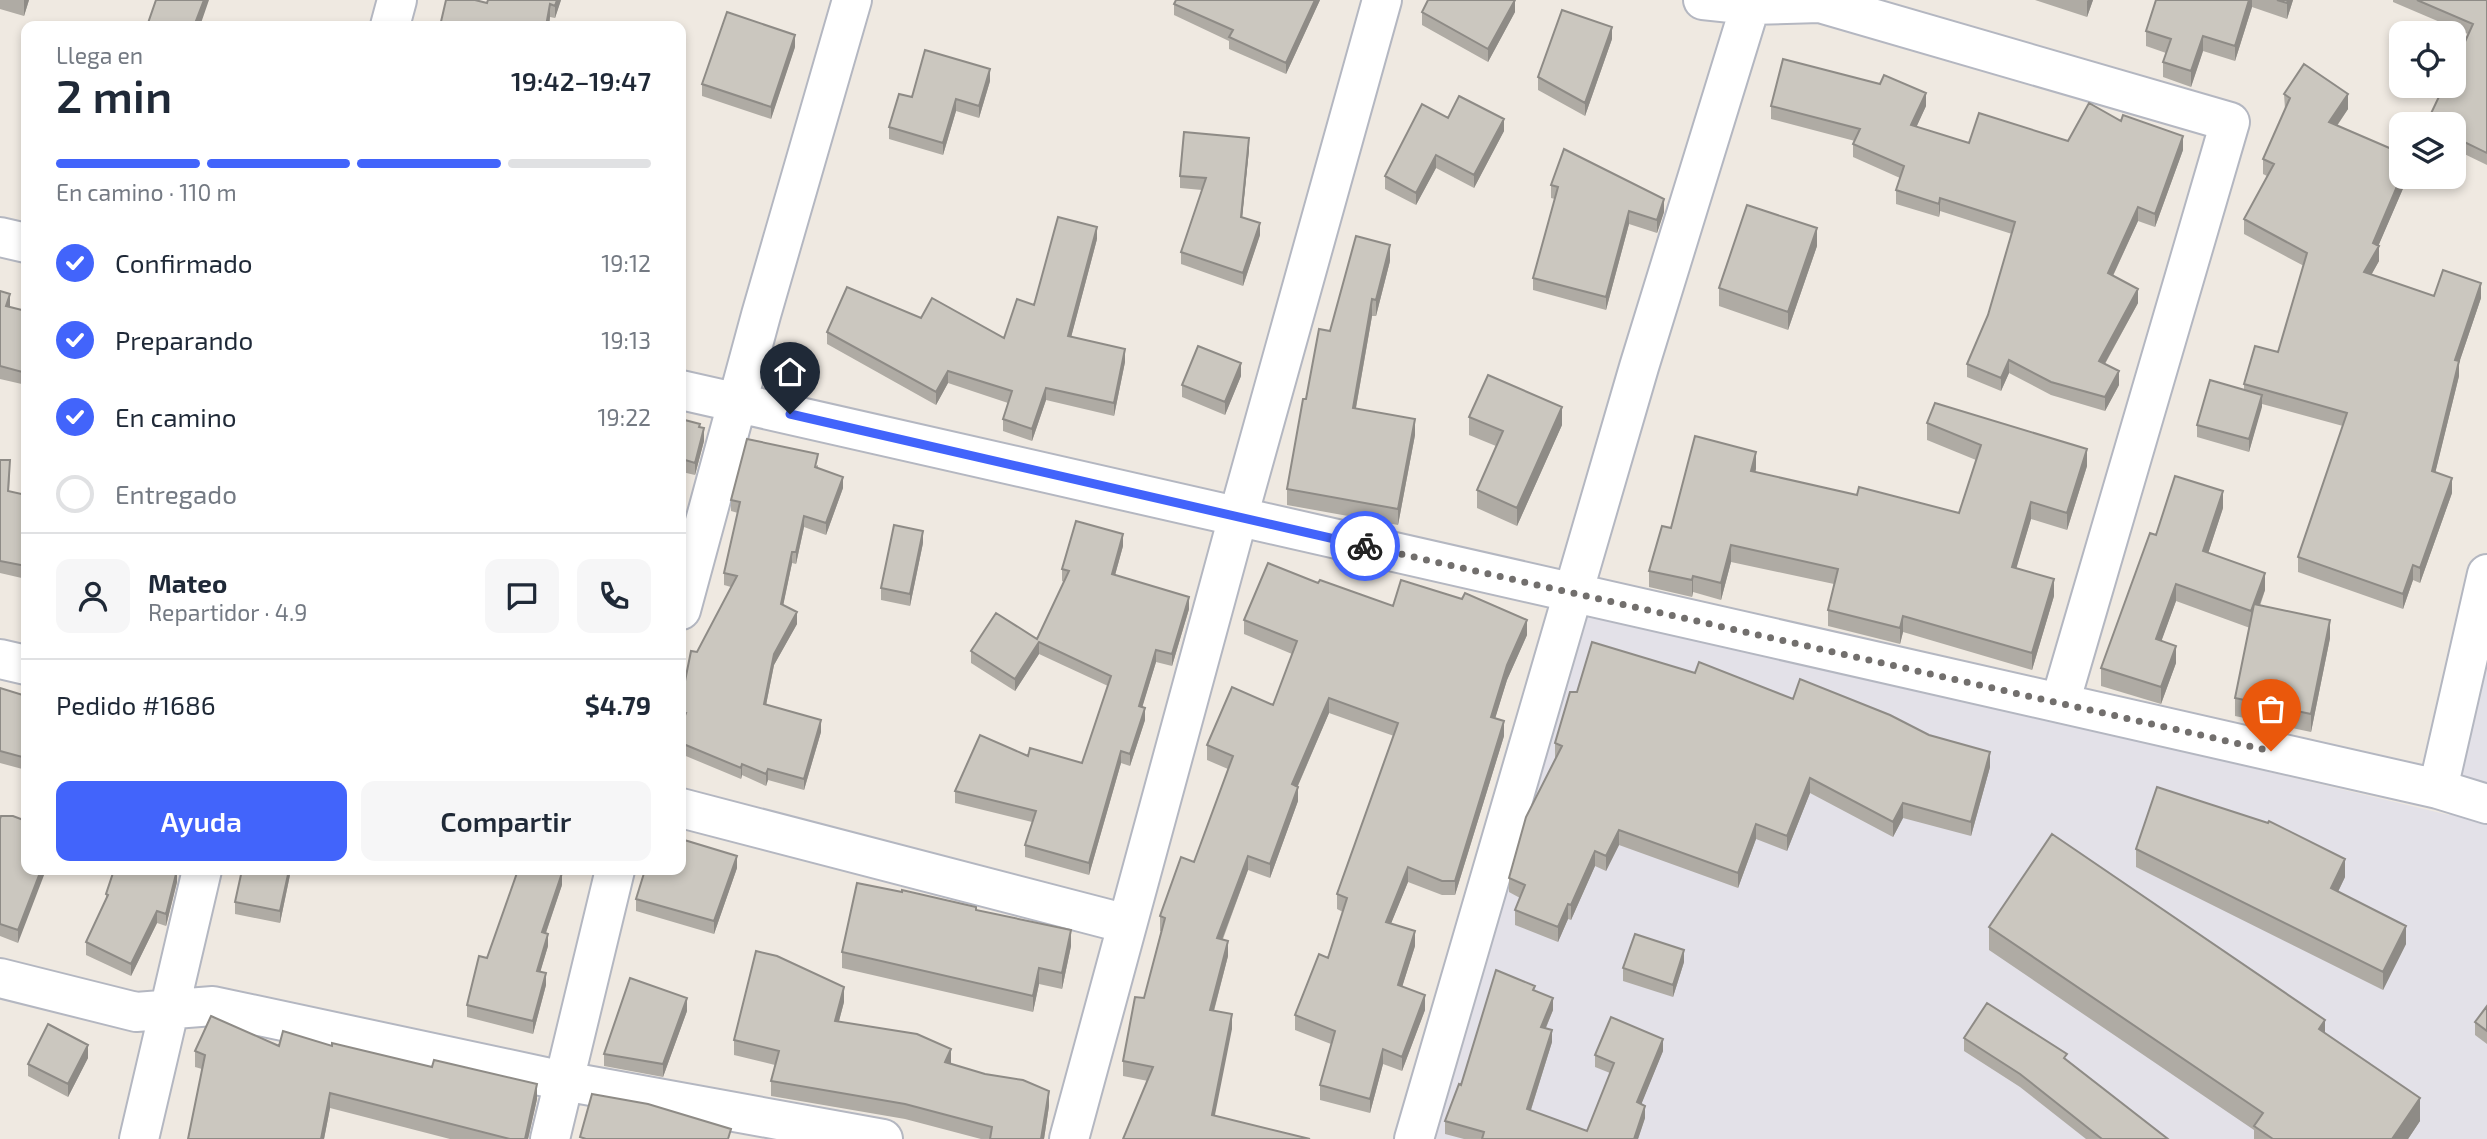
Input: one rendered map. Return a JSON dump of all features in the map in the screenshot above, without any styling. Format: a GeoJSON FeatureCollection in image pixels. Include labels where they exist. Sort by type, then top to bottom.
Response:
{"type":"FeatureCollection","features":[{"type":"Feature","properties":{"kind":"street"},"geometry":{"type":"LineString","coordinates":[[391,21],[397,0]]}},
{"type":"Feature","properties":{"kind":"street"},"geometry":{"type":"LineString","coordinates":[[686,591],[852,0]]}},
{"type":"Feature","properties":{"kind":"street"},"geometry":{"type":"LineString","coordinates":[[1069,1139],[1381,0]]}},
{"type":"Feature","properties":{"kind":"street"},"geometry":{"type":"LineString","coordinates":[[1703,0],[1820,3],[2230,122],[2060,703]]}},
{"type":"Feature","properties":{"kind":"street"},"geometry":{"type":"LineString","coordinates":[[1414,1139],[1573,593],[1751,2]]}},
{"type":"Feature","properties":{"kind":"street"},"geometry":{"type":"LineString","coordinates":[[0,237],[21,242]]}},
{"type":"Feature","properties":{"kind":"street"},"geometry":{"type":"LineString","coordinates":[[686,391],[2438,789],[2487,804]]}},
{"type":"Feature","properties":{"kind":"street"},"geometry":{"type":"LineString","coordinates":[[2438,789],[2487,574]]}},
{"type":"Feature","properties":{"kind":"street"},"geometry":{"type":"LineString","coordinates":[[0,659],[21,664]]}},
{"type":"Feature","properties":{"kind":"street"},"geometry":{"type":"LineString","coordinates":[[686,809],[1127,924]]}},
{"type":"Feature","properties":{"kind":"street"},"geometry":{"type":"LineString","coordinates":[[139,1139],[201,875]]}},
{"type":"Feature","properties":{"kind":"street"},"geometry":{"type":"LineString","coordinates":[[550,1139],[614,875]]}},
{"type":"Feature","properties":{"kind":"street"},"geometry":{"type":"LineString","coordinates":[[0,978],[136,1012],[214,1006],[564,1081],[883,1139]]}},
{"type":"Feature","properties":{"kind":"shaded area"},"geometry":{"type":"Polygon","coordinates":[[[1580,607],[2449,815],[2487,659],[2487,1139],[1429,1139],[1580,607]]]}},
{"type":"Feature","properties":{"kind":"building"},"geometry":{"type":"Polygon","coordinates":[[[156,0],[204,0],[196,21],[149,21],[156,0]]]}},
{"type":"Feature","properties":{"kind":"building"},"geometry":{"type":"Polygon","coordinates":[[[446,0],[475,0],[487,3],[488,0],[557,0],[555,6],[550,4],[547,21],[441,21],[446,0]]]}},
{"type":"Feature","properties":{"kind":"building"},"geometry":{"type":"Polygon","coordinates":[[[1176,0],[1315,0],[1286,63],[1229,37],[1233,30],[1174,4],[1176,0]]]}},
{"type":"Feature","properties":{"kind":"building"},"geometry":{"type":"Polygon","coordinates":[[[1428,0],[1515,0],[1488,49],[1422,12],[1428,0]]]}},
{"type":"Feature","properties":{"kind":"building"},"geometry":{"type":"Polygon","coordinates":[[[2156,0],[2249,0],[2235,46],[2203,36],[2191,71],[2163,62],[2171,39],[2146,31],[2156,0]]]}},
{"type":"Feature","properties":{"kind":"building"},"geometry":{"type":"Polygon","coordinates":[[[2417,0],[2487,0],[2487,153],[2466,143],[2466,112],[2432,112],[2438,98],[2466,98],[2466,39],[2473,24],[2417,0]]]}},
{"type":"Feature","properties":{"kind":"building"},"geometry":{"type":"Polygon","coordinates":[[[1562,10],[1612,27],[1585,103],[1538,77],[1562,10]]]}},
{"type":"Feature","properties":{"kind":"building"},"geometry":{"type":"Polygon","coordinates":[[[727,12],[795,35],[771,107],[702,84],[727,12]]]}},
{"type":"Feature","properties":{"kind":"building"},"geometry":{"type":"Polygon","coordinates":[[[925,50],[990,69],[979,106],[956,99],[943,143],[889,127],[899,94],[912,97],[925,50]]]}},
{"type":"Feature","properties":{"kind":"building"},"geometry":{"type":"Polygon","coordinates":[[[1783,59],[1880,84],[1884,75],[1926,93],[1911,125],[1969,143],[1979,113],[2068,141],[2089,103],[2121,121],[2123,115],[2183,136],[2155,214],[2138,207],[2108,273],[2138,289],[2099,361],[2119,371],[2105,397],[2051,382],[2009,360],[2001,378],[1967,364],[1988,315],[2015,222],[1940,198],[1939,204],[1896,190],[1904,166],[1853,144],[1860,129],[1771,106],[1783,59]]]}},
{"type":"Feature","properties":{"kind":"building"},"geometry":{"type":"Polygon","coordinates":[[[2304,64],[2348,94],[2329,122],[2389,148],[2389,189],[2396,189],[2373,243],[2379,246],[2364,272],[2434,296],[2443,270],[2481,283],[2455,360],[2459,361],[2432,471],[2452,478],[2420,568],[2413,565],[2403,594],[2298,557],[2347,413],[2244,384],[2255,346],[2278,352],[2307,253],[2244,219],[2274,164],[2263,159],[2290,98],[2284,94],[2304,64]]]}},
{"type":"Feature","properties":{"kind":"building"},"geometry":{"type":"Polygon","coordinates":[[[1459,96],[1504,119],[1474,175],[1436,155],[1416,193],[1385,176],[1422,104],[1448,118],[1459,96]]]}},
{"type":"Feature","properties":{"kind":"building"},"geometry":{"type":"Polygon","coordinates":[[[1184,132],[1249,138],[1241,217],[1260,223],[1243,273],[1181,252],[1206,178],[1180,176],[1184,132]]]}},
{"type":"Feature","properties":{"kind":"building"},"geometry":{"type":"Polygon","coordinates":[[[1564,149],[1664,199],[1657,220],[1629,211],[1606,297],[1533,278],[1558,187],[1551,185],[1564,149]]]}},
{"type":"Feature","properties":{"kind":"building"},"geometry":{"type":"Polygon","coordinates":[[[1747,205],[1817,228],[1788,312],[1719,288],[1747,205]]]}},
{"type":"Feature","properties":{"kind":"building"},"geometry":{"type":"Polygon","coordinates":[[[1058,217],[1097,227],[1068,336],[1125,349],[1114,403],[1046,388],[1032,429],[1003,419],[1012,391],[948,371],[936,392],[827,332],[847,287],[921,318],[932,298],[1004,338],[1017,299],[1034,305],[1058,217]]]}},
{"type":"Feature","properties":{"kind":"building"},"geometry":{"type":"Polygon","coordinates":[[[1356,236],[1390,245],[1376,300],[1372,299],[1353,408],[1415,419],[1398,509],[1287,489],[1319,329],[1330,331],[1356,236]]]}},
{"type":"Feature","properties":{"kind":"building"},"geometry":{"type":"Polygon","coordinates":[[[0,291],[10,294],[6,306],[21,310],[21,372],[0,366],[0,291]]]}},
{"type":"Feature","properties":{"kind":"building"},"geometry":{"type":"Polygon","coordinates":[[[1198,346],[1241,363],[1225,402],[1182,385],[1198,346]]]}},
{"type":"Feature","properties":{"kind":"building"},"geometry":{"type":"Polygon","coordinates":[[[1488,375],[1562,407],[1517,508],[1477,490],[1503,431],[1469,417],[1488,375]]]}},
{"type":"Feature","properties":{"kind":"building"},"geometry":{"type":"Polygon","coordinates":[[[2210,380],[2262,395],[2249,439],[2197,425],[2210,380]]]}},
{"type":"Feature","properties":{"kind":"building"},"geometry":{"type":"Polygon","coordinates":[[[1935,403],[2087,449],[2067,513],[2031,502],[2012,567],[2054,579],[2032,653],[1903,616],[1900,628],[1828,610],[1838,569],[1731,545],[1721,583],[1693,576],[1692,580],[1649,571],[1662,526],[1671,528],[1695,436],[1756,452],[1751,471],[1857,495],[1859,487],[1959,513],[1981,445],[1927,423],[1935,403]]]}},
{"type":"Feature","properties":{"kind":"building"},"geometry":{"type":"Polygon","coordinates":[[[686,420],[700,424],[699,427],[704,428],[695,463],[686,460],[686,420]]]}},
{"type":"Feature","properties":{"kind":"building"},"geometry":{"type":"Polygon","coordinates":[[[747,439],[818,454],[815,467],[843,477],[826,523],[804,516],[796,552],[792,552],[781,604],[797,612],[774,654],[764,704],[821,720],[804,779],[768,769],[766,774],[742,764],[741,768],[686,745],[686,676],[691,651],[697,652],[737,576],[724,573],[740,502],[731,500],[747,439]]]}},
{"type":"Feature","properties":{"kind":"building"},"geometry":{"type":"Polygon","coordinates":[[[0,460],[10,460],[8,491],[21,494],[21,565],[0,561],[0,460]]]}},
{"type":"Feature","properties":{"kind":"building"},"geometry":{"type":"Polygon","coordinates":[[[2175,476],[2223,491],[2203,551],[2265,573],[2251,611],[2176,584],[2156,639],[2176,646],[2161,687],[2101,668],[2150,533],[2156,535],[2175,476]]]}},
{"type":"Feature","properties":{"kind":"building"},"geometry":{"type":"Polygon","coordinates":[[[1076,521],[1123,534],[1112,574],[1189,597],[1172,654],[1156,650],[1139,706],[1145,708],[1130,754],[1121,751],[1089,863],[1025,845],[1036,811],[955,791],[980,735],[1028,756],[1030,748],[1082,763],[1111,676],[1039,642],[1015,679],[971,651],[996,613],[1037,639],[1069,571],[1062,569],[1076,521]]]}},
{"type":"Feature","properties":{"kind":"building"},"geometry":{"type":"Polygon","coordinates":[[[894,525],[923,531],[910,594],[881,588],[894,525]]]}},
{"type":"Feature","properties":{"kind":"building"},"geometry":{"type":"Polygon","coordinates":[[[1268,563],[1318,583],[1320,580],[1393,606],[1401,580],[1462,599],[1465,593],[1527,620],[1507,665],[1491,717],[1504,721],[1455,881],[1442,881],[1408,867],[1386,922],[1415,931],[1398,985],[1425,995],[1402,1057],[1383,1049],[1370,1099],[1320,1085],[1335,1031],[1295,1015],[1319,954],[1328,958],[1347,898],[1337,894],[1398,723],[1329,698],[1292,784],[1298,787],[1270,864],[1248,856],[1217,938],[1228,941],[1210,1010],[1232,1014],[1212,1115],[1310,1139],[1123,1139],[1153,1067],[1123,1061],[1135,997],[1144,998],[1165,918],[1160,916],[1181,857],[1194,862],[1233,756],[1207,745],[1232,687],[1273,705],[1297,641],[1244,620],[1268,563]]]}},
{"type":"Feature","properties":{"kind":"building"},"geometry":{"type":"Polygon","coordinates":[[[2254,604],[2330,620],[2311,714],[2235,698],[2254,604]]]}},
{"type":"Feature","properties":{"kind":"building"},"geometry":{"type":"Polygon","coordinates":[[[1592,642],[1695,673],[1699,662],[1793,699],[1800,679],[1890,715],[1929,735],[1990,752],[1971,822],[1903,803],[1893,822],[1810,778],[1787,836],[1756,824],[1738,873],[1619,830],[1606,856],[1595,851],[1558,927],[1515,910],[1525,885],[1509,878],[1526,817],[1562,746],[1555,743],[1570,692],[1577,692],[1592,642]]]}},
{"type":"Feature","properties":{"kind":"building"},"geometry":{"type":"Polygon","coordinates":[[[0,688],[21,694],[21,757],[0,751],[0,688]]]}},
{"type":"Feature","properties":{"kind":"building"},"geometry":{"type":"Polygon","coordinates":[[[2157,787],[2268,823],[2269,821],[2345,859],[2331,888],[2406,926],[2383,972],[2136,849],[2157,787]]]}},
{"type":"Feature","properties":{"kind":"building"},"geometry":{"type":"Polygon","coordinates":[[[1,816],[13,816],[21,819],[21,875],[39,875],[18,930],[0,924],[1,816]]]}},
{"type":"Feature","properties":{"kind":"building"},"geometry":{"type":"Polygon","coordinates":[[[2052,834],[2325,1020],[2319,1029],[2420,1098],[2392,1139],[2273,1139],[2254,1126],[2263,1113],[1989,927],[2052,834]]]}},
{"type":"Feature","properties":{"kind":"building"},"geometry":{"type":"Polygon","coordinates":[[[686,841],[737,856],[714,921],[636,899],[643,875],[686,875],[686,841]]]}},
{"type":"Feature","properties":{"kind":"building"},"geometry":{"type":"Polygon","coordinates":[[[112,875],[176,875],[166,914],[157,911],[131,964],[86,942],[108,895],[106,894],[112,875]]]}},
{"type":"Feature","properties":{"kind":"building"},"geometry":{"type":"Polygon","coordinates":[[[241,875],[288,875],[280,911],[235,902],[241,875]]]}},
{"type":"Feature","properties":{"kind":"building"},"geometry":{"type":"Polygon","coordinates":[[[516,875],[561,875],[542,932],[548,934],[537,971],[546,973],[533,1021],[467,1005],[479,956],[487,958],[516,875]]]}},
{"type":"Feature","properties":{"kind":"building"},"geometry":{"type":"Polygon","coordinates":[[[857,883],[902,890],[976,907],[976,910],[1071,930],[1062,973],[1039,968],[1033,996],[842,952],[857,883]]]}},
{"type":"Feature","properties":{"kind":"building"},"geometry":{"type":"Polygon","coordinates":[[[1635,934],[1684,950],[1673,985],[1623,968],[1635,934]]]}},
{"type":"Feature","properties":{"kind":"building"},"geometry":{"type":"Polygon","coordinates":[[[756,951],[777,956],[844,987],[835,1021],[917,1034],[951,1049],[945,1062],[985,1074],[1023,1080],[1049,1091],[1041,1139],[990,1139],[992,1127],[905,1104],[771,1081],[779,1051],[734,1040],[756,951]]]}},
{"type":"Feature","properties":{"kind":"building"},"geometry":{"type":"Polygon","coordinates":[[[1496,970],[1535,986],[1533,990],[1553,998],[1541,1027],[1552,1030],[1527,1109],[1587,1131],[1614,1063],[1595,1055],[1611,1017],[1663,1039],[1637,1102],[1645,1106],[1634,1139],[1482,1139],[1484,1132],[1445,1121],[1459,1084],[1461,1085],[1496,970]]]}},
{"type":"Feature","properties":{"kind":"building"},"geometry":{"type":"Polygon","coordinates":[[[630,978],[687,998],[663,1064],[604,1054],[630,978]]]}},
{"type":"Feature","properties":{"kind":"building"},"geometry":{"type":"Polygon","coordinates":[[[1987,1003],[2067,1054],[2064,1058],[2168,1139],[2102,1139],[2020,1074],[1964,1038],[1987,1003]]]}},
{"type":"Feature","properties":{"kind":"building"},"geometry":{"type":"Polygon","coordinates":[[[2487,1006],[2487,1031],[2475,1022],[2487,1006]]]}},
{"type":"Feature","properties":{"kind":"building"},"geometry":{"type":"Polygon","coordinates":[[[211,1016],[279,1046],[283,1031],[332,1046],[332,1043],[432,1067],[434,1060],[537,1084],[525,1139],[510,1139],[330,1093],[321,1139],[188,1139],[205,1055],[195,1051],[211,1016]]]}},
{"type":"Feature","properties":{"kind":"building"},"geometry":{"type":"Polygon","coordinates":[[[48,1024],[88,1045],[68,1084],[28,1064],[48,1024]]]}},
{"type":"Feature","properties":{"kind":"building"},"geometry":{"type":"Polygon","coordinates":[[[592,1094],[648,1104],[731,1129],[728,1139],[586,1139],[580,1137],[592,1094]]]}},
{"type":"Feature","properties":{"kind":"way so far"},"geometry":{"type":"LineString","coordinates":[[1365,546],[2271,751]]}},
{"type":"Feature","properties":{"kind":"route"},"geometry":{"type":"LineString","coordinates":[[790,414],[1365,546]]}}]}
